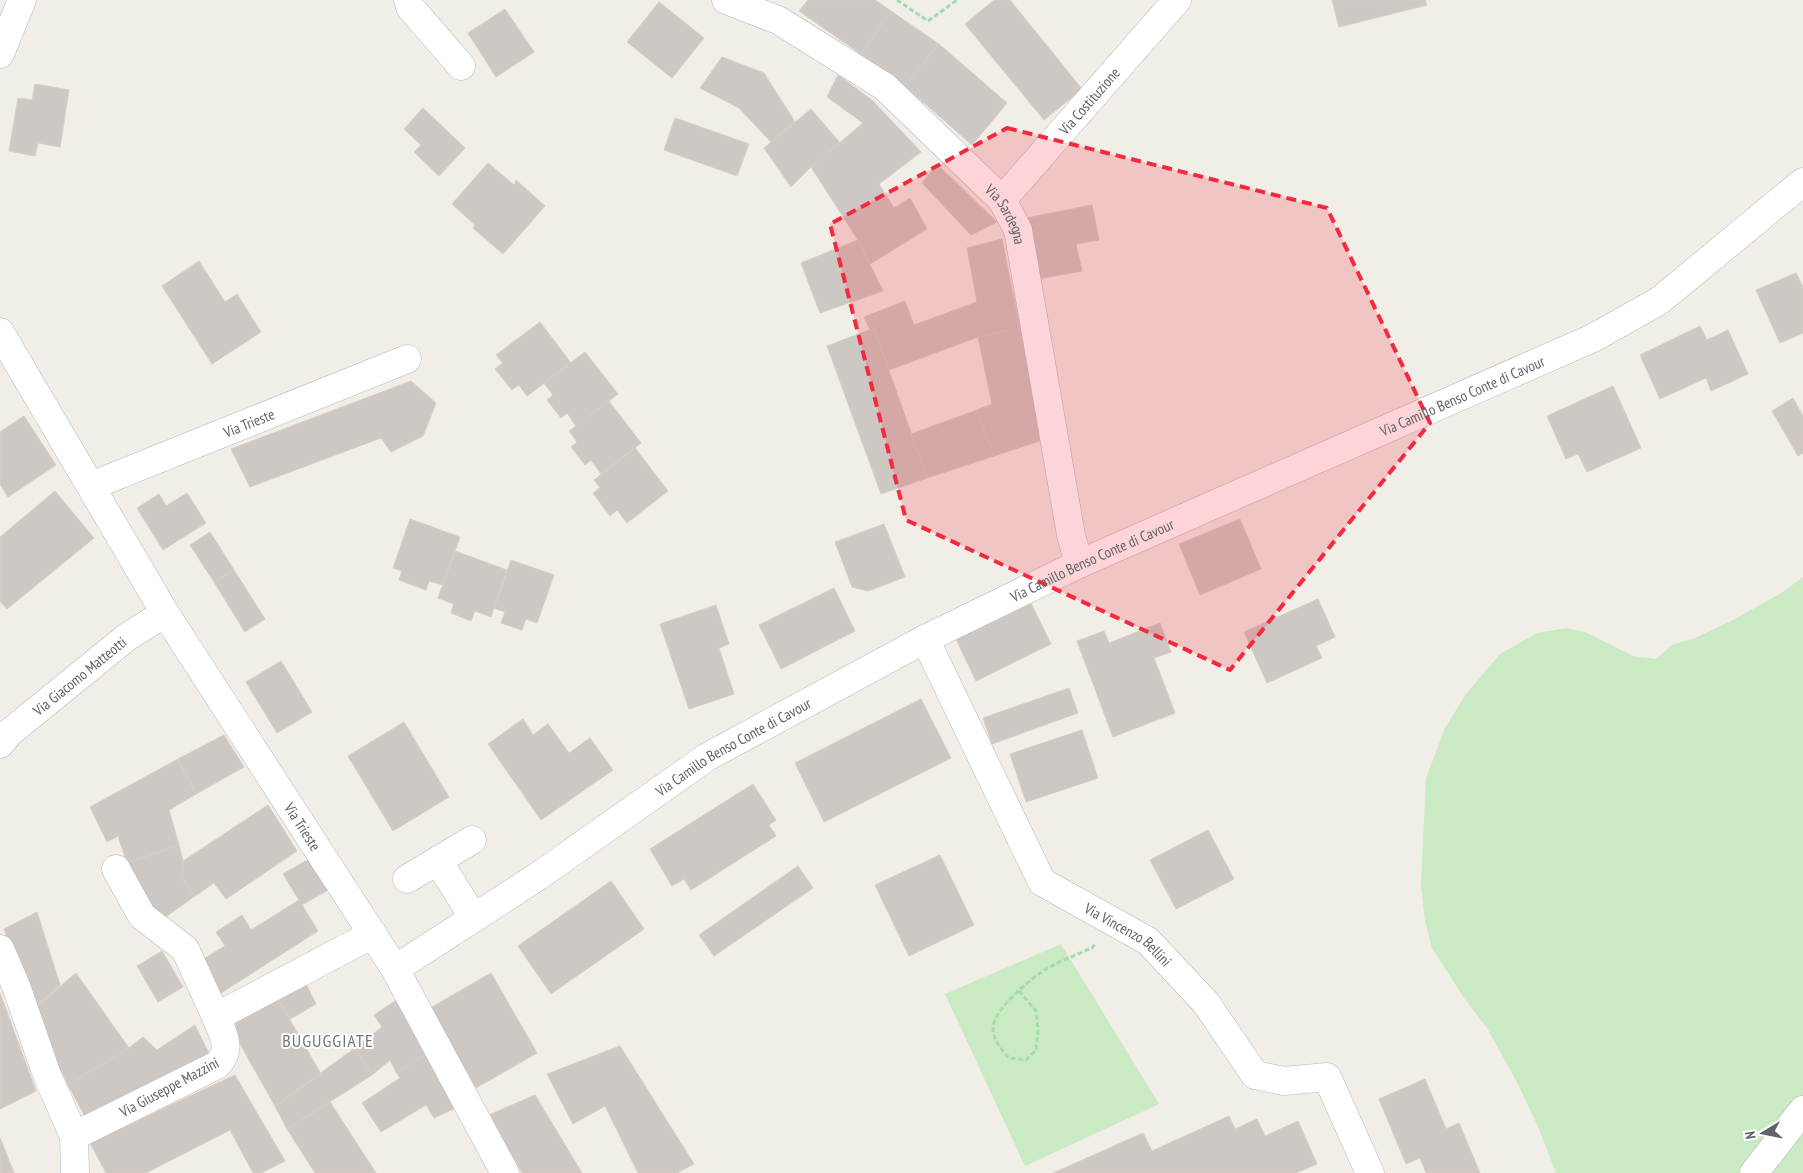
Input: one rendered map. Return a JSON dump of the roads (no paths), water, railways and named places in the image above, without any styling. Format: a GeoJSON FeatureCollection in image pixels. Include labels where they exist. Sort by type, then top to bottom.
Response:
{"type":"FeatureCollection","features":[{"type":"Feature","properties":{"kind":"street"},"geometry":{"type":"LineString","coordinates":[[0,54],[22,0]]}},
{"type":"Feature","properties":{"kind":"street"},"geometry":{"type":"LineString","coordinates":[[408,0],[410,7],[461,66]]}},
{"type":"Feature","properties":{"kind":"street","name":"Via Sardegna"},"geometry":{"type":"LineString","coordinates":[[726,0],[778,20],[885,87],[1002,200],[1018,230],[1071,534],[1079,564]]}},
{"type":"Feature","properties":{"kind":"street","name":"Via Costituzione"},"geometry":{"type":"LineString","coordinates":[[1002,200],[1177,0]]}},
{"type":"Feature","properties":{"kind":"street","name":"Via Camillo Benso Conte di Cavour"},"geometry":{"type":"LineString","coordinates":[[396,969],[537,877],[708,757],[925,639],[1079,564],[1593,338],[1659,301],[1803,182]]}},
{"type":"Feature","properties":{"kind":"street","name":"Via Trieste"},"geometry":{"type":"LineString","coordinates":[[0,333],[9,371],[92,486],[164,613],[396,969],[505,1173]]}},
{"type":"Feature","properties":{"kind":"street","name":"Via Trieste"},"geometry":{"type":"LineString","coordinates":[[92,486],[407,359]]}},
{"type":"Feature","properties":{"kind":"street","name":"Via Giacomo Matteotti"},"geometry":{"type":"LineString","coordinates":[[0,744],[9,733],[127,636],[164,613]]}},
{"type":"Feature","properties":{"kind":"street","name":"Via Vincenzo Bellini"},"geometry":{"type":"LineString","coordinates":[[925,639],[1042,882],[1148,941],[1206,1003],[1255,1075],[1284,1080],[1327,1076],[1368,1172]]}},
{"type":"Feature","properties":{"kind":"street"},"geometry":{"type":"LineString","coordinates":[[407,880],[472,840]]}},
{"type":"Feature","properties":{"kind":"street"},"geometry":{"type":"LineString","coordinates":[[438,861],[474,918]]}},
{"type":"Feature","properties":{"kind":"street","name":"Via Giuseppe Mazzini"},"geometry":{"type":"LineString","coordinates":[[74,1136],[217,1065],[225,1058],[226,1043],[216,1016],[185,949],[142,916],[116,869]]}},
{"type":"Feature","properties":{"kind":"street"},"geometry":{"type":"LineString","coordinates":[[216,1016],[373,934]]}},
{"type":"Feature","properties":{"kind":"street"},"geometry":{"type":"LineString","coordinates":[[0,949],[16,986],[47,1075],[74,1136],[75,1173]]}},
{"type":"Feature","properties":{"kind":"street"},"geometry":{"type":"LineString","coordinates":[[1754,1173],[1803,1110]]}},
{"type":"Feature","properties":{"kind":"district","name":"BUGUGGIATE"},"geometry":{"type":"Point","coordinates":[328,1040]}}]}
